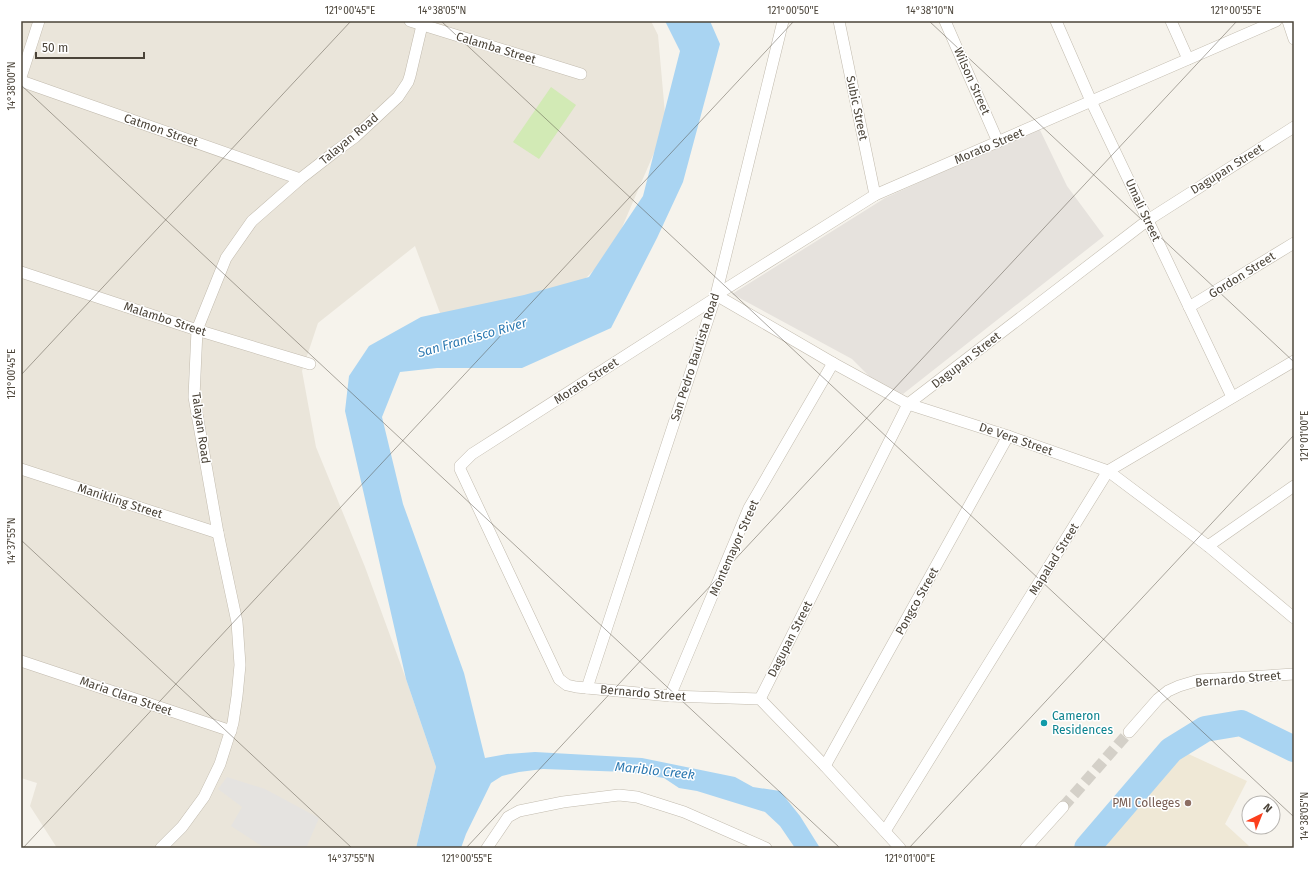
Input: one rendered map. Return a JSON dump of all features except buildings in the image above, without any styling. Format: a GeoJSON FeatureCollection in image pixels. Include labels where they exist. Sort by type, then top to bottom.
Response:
{"type":"FeatureCollection","features":[{"type":"Feature","properties":{"kind":"street"},"geometry":{"type":"LineString","coordinates":[[21,77],[39,21]]}},
{"type":"Feature","properties":{"kind":"street","name":"Calamba Street"},"geometry":{"type":"LineString","coordinates":[[410,21],[423,23],[581,74]]}},
{"type":"Feature","properties":{"kind":"street","name":"San Pedro Bautista Road"},"geometry":{"type":"LineString","coordinates":[[587,688],[715,297],[783,21]]}},
{"type":"Feature","properties":{"kind":"street","name":"Subic Street"},"geometry":{"type":"LineString","coordinates":[[839,21],[874,195]]}},
{"type":"Feature","properties":{"kind":"street","name":"Wilson Street"},"geometry":{"type":"LineString","coordinates":[[945,21],[998,142]]}},
{"type":"Feature","properties":{"kind":"street","name":"Umali Street"},"geometry":{"type":"LineString","coordinates":[[1056,21],[1091,101],[1232,397]]}},
{"type":"Feature","properties":{"kind":"street"},"geometry":{"type":"LineString","coordinates":[[1171,21],[1188,59]]}},
{"type":"Feature","properties":{"kind":"street","name":"Morato Street"},"geometry":{"type":"LineString","coordinates":[[460,466],[472,454],[874,195],[1276,21]]}},
{"type":"Feature","properties":{"kind":"street"},"geometry":{"type":"LineString","coordinates":[[1288,21],[1294,39]]}},
{"type":"Feature","properties":{"kind":"street","name":"Talayan Road"},"geometry":{"type":"LineString","coordinates":[[161,848],[182,827],[204,797],[220,764],[231,731],[238,696],[240,664],[237,622],[218,533],[194,397],[198,330],[226,258],[252,222],[300,179],[356,137],[398,97],[408,82],[423,23]]}},
{"type":"Feature","properties":{"kind":"street","name":"Catmon Street"},"geometry":{"type":"LineString","coordinates":[[21,81],[300,179]]}},
{"type":"Feature","properties":{"kind":"street","name":"Dagupan Street"},"geometry":{"type":"LineString","coordinates":[[760,699],[908,404],[1148,220],[1294,126]]}},
{"type":"Feature","properties":{"kind":"street","name":"Gordon Street"},"geometry":{"type":"LineString","coordinates":[[1189,307],[1294,243]]}},
{"type":"Feature","properties":{"kind":"street","name":"Malambo Street"},"geometry":{"type":"LineString","coordinates":[[21,272],[198,330],[310,364]]}},
{"type":"Feature","properties":{"kind":"street","name":"De Vera Street"},"geometry":{"type":"LineString","coordinates":[[715,297],[908,404],[1008,436],[1108,471],[1208,546],[1294,618]]}},
{"type":"Feature","properties":{"kind":"street","name":"Mapalad Street"},"geometry":{"type":"LineString","coordinates":[[885,831],[1108,471],[1294,361]]}},
{"type":"Feature","properties":{"kind":"street","name":"Montemayor Street"},"geometry":{"type":"LineString","coordinates":[[670,696],[749,508],[833,363]]}},
{"type":"Feature","properties":{"kind":"street","name":"Pongco Street"},"geometry":{"type":"LineString","coordinates":[[825,766],[1008,436]]}},
{"type":"Feature","properties":{"kind":"street","name":"Bernardo Street"},"geometry":{"type":"LineString","coordinates":[[460,466],[460,470],[559,679],[567,685],[587,688],[670,696],[760,699]]}},
{"type":"Feature","properties":{"kind":"street","name":"Manikling Street"},"geometry":{"type":"LineString","coordinates":[[21,469],[218,533]]}},
{"type":"Feature","properties":{"kind":"street"},"geometry":{"type":"LineString","coordinates":[[1208,546],[1294,486]]}},
{"type":"Feature","properties":{"kind":"street","name":"Maria Clara Street"},"geometry":{"type":"LineString","coordinates":[[21,661],[231,731]]}},
{"type":"Feature","properties":{"kind":"street","name":"Bernardo Street"},"geometry":{"type":"LineString","coordinates":[[1129,732],[1158,699],[1168,691],[1179,686],[1199,680],[1294,674]]}},
{"type":"Feature","properties":{"kind":"street"},"geometry":{"type":"LineString","coordinates":[[760,699],[825,766],[900,848]]}},
{"type":"Feature","properties":{"kind":"street"},"geometry":{"type":"LineString","coordinates":[[487,848],[508,817],[519,811],[563,802],[619,795],[637,797],[684,812],[766,848]]}},
{"type":"Feature","properties":{"kind":"street"},"geometry":{"type":"LineString","coordinates":[[1026,848],[1063,807]]}},
{"type":"Feature","properties":{"kind":"shaded area"},"geometry":{"type":"Polygon","coordinates":[[[21,21],[651,21],[658,35],[666,125],[611,253],[548,316],[443,321],[415,246],[318,323],[302,371],[316,447],[365,567],[436,767],[416,848],[57,848],[30,806],[37,783],[21,778],[21,21]]]}},
{"type":"Feature","properties":{"kind":"shaded area"},"geometry":{"type":"Polygon","coordinates":[[[1039,128],[1067,186],[1104,236],[903,394],[877,384],[852,359],[732,294],[885,198],[1039,128]]]}},
{"type":"Feature","properties":{"kind":"shaded area","name":"PMI Colleges"},"geometry":{"type":"Polygon","coordinates":[[[1182,751],[1247,781],[1225,824],[1249,846],[1247,848],[1102,848],[1182,751]]]}},
{"type":"Feature","properties":{"kind":"shaded area"},"geometry":{"type":"Polygon","coordinates":[[[227,777],[265,789],[319,818],[306,848],[265,848],[231,826],[242,807],[218,789],[227,777]]]}},
{"type":"Feature","properties":{"kind":"green space"},"geometry":{"type":"Polygon","coordinates":[[[551,87],[576,105],[539,159],[513,142],[551,87]]]}},
{"type":"Feature","properties":{"kind":"water","name":"San Francisco River"},"geometry":{"type":"Polygon","coordinates":[[[665,21],[710,21],[720,44],[683,182],[657,238],[611,328],[522,368],[437,368],[400,372],[382,417],[403,504],[464,673],[485,758],[507,754],[535,752],[642,758],[735,777],[753,787],[780,791],[800,816],[820,848],[795,848],[780,826],[765,812],[697,791],[679,788],[664,778],[627,772],[543,769],[502,776],[491,783],[466,834],[461,848],[416,848],[436,767],[406,679],[345,411],[349,376],[369,346],[421,317],[524,295],[589,277],[643,196],[680,51],[665,21]]]}},
{"type":"Feature","properties":{"kind":"waterway","name":"Mariblo Creek"},"geometry":{"type":"LineString","coordinates":[[1087,848],[1171,750],[1205,729],[1241,723],[1294,749]]}},
{"type":"Feature","properties":{"kind":"tunnel"},"geometry":{"type":"LineString","coordinates":[[1063,807],[1129,732]]}},
{"type":"Feature","properties":{"kind":"place","name":"Cameron Residences"},"geometry":{"type":"Point","coordinates":[1044,723]}},
{"type":"Feature","properties":{"kind":"place","name":"PMI Colleges"},"geometry":{"type":"Point","coordinates":[1188,803]}}]}
